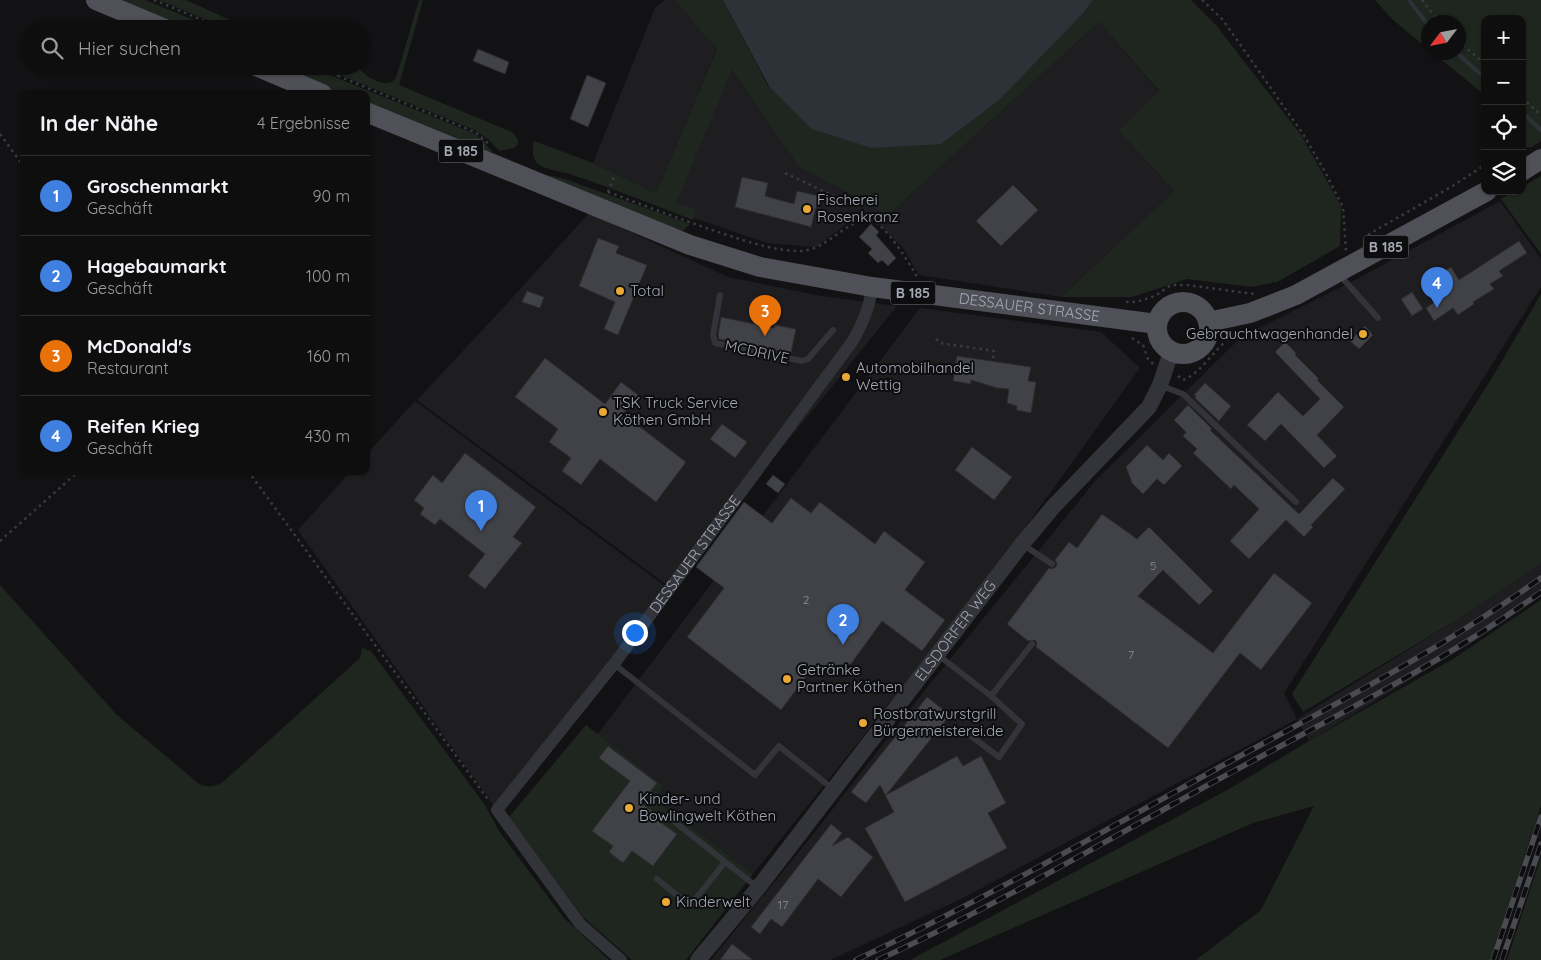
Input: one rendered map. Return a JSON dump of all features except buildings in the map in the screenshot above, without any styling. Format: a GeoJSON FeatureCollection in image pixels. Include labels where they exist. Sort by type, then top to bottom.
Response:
{"type":"FeatureCollection","features":[{"type":"Feature","properties":{"kind":"main road"},"geometry":{"type":"LineString","coordinates":[[96,0],[144,20]]}},
{"type":"Feature","properties":{"kind":"main road"},"geometry":{"type":"LineString","coordinates":[[277,75],[313,90]]}},
{"type":"Feature","properties":{"kind":"main road","name":"DESSAUER STRASSE"},"geometry":{"type":"LineString","coordinates":[[370,114],[690,245],[760,267],[872,288],[1157,324]]}},
{"type":"Feature","properties":{"kind":"main road"},"geometry":{"type":"LineString","coordinates":[[1526,168],[1541,159]]}},
{"type":"Feature","properties":{"kind":"main road","name":"B 185"},"geometry":{"type":"LineString","coordinates":[[1208,322],[1250,313],[1303,292],[1343,263],[1481,194]]}},
{"type":"Feature","properties":{"kind":"main road"},"geometry":{"type":"LineString","coordinates":[[1178,302],[1197,306],[1202,310],[1208,322],[1209,334],[1199,349],[1168,360],[1158,335],[1157,324],[1160,315],[1166,308],[1178,302]]}},
{"type":"Feature","properties":{"kind":"street","name":"DESSAUER STRASSE"},"geometry":{"type":"LineString","coordinates":[[496,810],[614,664],[852,342],[869,306],[872,288]]}},
{"type":"Feature","properties":{"kind":"street","name":"ELSDORFER WEG"},"geometry":{"type":"LineString","coordinates":[[698,960],[758,888],[1022,544],[1053,507],[1149,407],[1160,385],[1168,360]]}},
{"type":"Feature","properties":{"kind":"street"},"geometry":{"type":"LineString","coordinates":[[496,810],[580,924],[621,960]]}},
{"type":"Feature","properties":{"kind":"lane"},"geometry":{"type":"LineString","coordinates":[[1343,263],[1345,281],[1378,318]]}},
{"type":"Feature","properties":{"kind":"lane","name":"MCDRIVE"},"geometry":{"type":"LineString","coordinates":[[720,295],[713,335],[714,343],[802,362],[808,359],[833,330]]}},
{"type":"Feature","properties":{"kind":"lane"},"geometry":{"type":"LineString","coordinates":[[1160,385],[1183,394],[1296,502]]}},
{"type":"Feature","properties":{"kind":"lane"},"geometry":{"type":"LineString","coordinates":[[1022,544],[1052,564]]}},
{"type":"Feature","properties":{"kind":"lane"},"geometry":{"type":"LineString","coordinates":[[991,696],[1032,644]]}},
{"type":"Feature","properties":{"kind":"lane"},"geometry":{"type":"LineString","coordinates":[[938,655],[991,696],[1022,724],[999,757],[963,730]]}},
{"type":"Feature","properties":{"kind":"lane"},"geometry":{"type":"LineString","coordinates":[[614,664],[755,775],[779,746],[834,790]]}},
{"type":"Feature","properties":{"kind":"lane"},"geometry":{"type":"LineString","coordinates":[[666,815],[758,888]]}},
{"type":"Feature","properties":{"kind":"lane"},"geometry":{"type":"LineString","coordinates":[[657,879],[690,906],[725,862]]}},
{"type":"Feature","properties":{"kind":"path"},"geometry":{"type":"LineString","coordinates":[[154,0],[202,20]]}},
{"type":"Feature","properties":{"kind":"path"},"geometry":{"type":"LineString","coordinates":[[1202,0],[1223,20],[1303,134],[1324,170],[1343,207],[1343,263]]}},
{"type":"Feature","properties":{"kind":"path"},"geometry":{"type":"LineString","coordinates":[[1422,0],[1434,15]]}},
{"type":"Feature","properties":{"kind":"path"},"geometry":{"type":"LineString","coordinates":[[1466,48],[1481,61]]}},
{"type":"Feature","properties":{"kind":"path"},"geometry":{"type":"LineString","coordinates":[[337,76],[475,132],[482,136],[491,146]]}},
{"type":"Feature","properties":{"kind":"path"},"geometry":{"type":"LineString","coordinates":[[1526,102],[1541,115]]}},
{"type":"Feature","properties":{"kind":"path"},"geometry":{"type":"LineString","coordinates":[[0,134],[20,161]]}},
{"type":"Feature","properties":{"kind":"path"},"geometry":{"type":"LineString","coordinates":[[1368,236],[1481,168]]}},
{"type":"Feature","properties":{"kind":"path"},"geometry":{"type":"LineString","coordinates":[[785,173],[836,197],[862,206]]}},
{"type":"Feature","properties":{"kind":"path"},"geometry":{"type":"LineString","coordinates":[[615,174],[608,192],[743,240],[775,248],[802,251],[814,249],[855,223],[870,220],[876,222],[899,247],[916,275],[924,277]]}},
{"type":"Feature","properties":{"kind":"path"},"geometry":{"type":"LineString","coordinates":[[1343,263],[1353,247]]}},
{"type":"Feature","properties":{"kind":"path"},"geometry":{"type":"LineString","coordinates":[[800,273],[802,251]]}},
{"type":"Feature","properties":{"kind":"path"},"geometry":{"type":"LineString","coordinates":[[1118,303],[1136,302],[1154,296],[1171,285],[1187,285],[1256,294]]}},
{"type":"Feature","properties":{"kind":"path"},"geometry":{"type":"LineString","coordinates":[[1125,336],[1133,338],[1142,345],[1151,363],[1168,360],[1172,371],[1182,380],[1191,377],[1220,346],[1236,334]]}},
{"type":"Feature","properties":{"kind":"path"},"geometry":{"type":"LineString","coordinates":[[936,339],[940,343],[994,351],[993,361]]}},
{"type":"Feature","properties":{"kind":"path"},"geometry":{"type":"LineString","coordinates":[[0,541],[74,475]]}},
{"type":"Feature","properties":{"kind":"path"},"geometry":{"type":"LineString","coordinates":[[251,475],[496,810]]}},
{"type":"Feature","properties":{"kind":"shaded area"},"geometry":{"type":"Polygon","coordinates":[[[113,0],[145,0],[194,20],[161,20],[113,0]]]}},
{"type":"Feature","properties":{"kind":"shaded area"},"geometry":{"type":"Polygon","coordinates":[[[159,0],[186,0],[230,20],[207,20],[159,0]]]}},
{"type":"Feature","properties":{"kind":"shaded area"},"geometry":{"type":"Polygon","coordinates":[[[419,0],[423,0],[399,85],[512,132],[518,139],[518,144],[514,148],[499,151],[489,140],[475,130],[340,75],[366,75],[382,83],[392,82],[396,78],[419,0]]]}},
{"type":"Feature","properties":{"kind":"shaded area"},"geometry":{"type":"Polygon","coordinates":[[[665,0],[674,0],[717,48],[656,193],[593,163],[655,8],[665,0]]]}},
{"type":"Feature","properties":{"kind":"shaded area"},"geometry":{"type":"Polygon","coordinates":[[[674,0],[723,0],[768,86],[1085,11],[1093,0],[1191,0],[1216,25],[1301,135],[1341,206],[1340,246],[1277,282],[1251,287],[1187,279],[1132,297],[1061,297],[1174,191],[1118,130],[1159,91],[1099,22],[887,216],[865,202],[799,167],[732,70],[676,203],[696,209],[693,220],[632,196],[537,163],[533,155],[534,141],[593,163],[656,193],[717,49],[674,0]]]}},
{"type":"Feature","properties":{"kind":"shaded area"},"geometry":{"type":"Polygon","coordinates":[[[723,0],[1093,0],[1085,11],[999,100],[941,144],[872,148],[812,129],[769,86],[723,0]]]}},
{"type":"Feature","properties":{"kind":"shaded area"},"geometry":{"type":"Polygon","coordinates":[[[1375,0],[1541,0],[1541,141],[1532,147],[1526,148],[1526,15],[1481,15],[1481,92],[1442,60],[1466,60],[1466,15],[1421,15],[1421,43],[1392,19],[1375,0]]]}},
{"type":"Feature","properties":{"kind":"shaded area"},"geometry":{"type":"Polygon","coordinates":[[[1099,22],[1159,92],[1118,130],[1174,191],[1061,297],[919,275],[903,248],[871,216],[852,220],[816,247],[767,243],[671,210],[732,70],[799,167],[865,202],[887,216],[1099,22]]]}},
{"type":"Feature","properties":{"kind":"shaded area"},"geometry":{"type":"Polygon","coordinates":[[[295,75],[329,75],[366,90],[330,90],[295,75]]]}},
{"type":"Feature","properties":{"kind":"shaded area"},"geometry":{"type":"Polygon","coordinates":[[[370,91],[473,133],[493,152],[484,153],[370,107],[370,91]]]}},
{"type":"Feature","properties":{"kind":"shaded area"},"geometry":{"type":"Polygon","coordinates":[[[547,175],[565,179],[690,224],[683,231],[600,201],[554,182],[547,175]]]}},
{"type":"Feature","properties":{"kind":"shaded area"},"geometry":{"type":"Polygon","coordinates":[[[1541,176],[1541,254],[1501,199],[1508,195],[1526,195],[1526,185],[1541,176]]]}},
{"type":"Feature","properties":{"kind":"shaded area"},"geometry":{"type":"Polygon","coordinates":[[[1500,201],[1541,259],[1541,287],[1284,693],[1297,719],[963,898],[830,960],[711,960],[811,837],[925,690],[1096,480],[1235,343],[1245,335],[1357,279],[1500,201]]]}},
{"type":"Feature","properties":{"kind":"shaded area"},"geometry":{"type":"Polygon","coordinates":[[[589,213],[728,277],[821,296],[897,306],[667,585],[417,400],[589,213]]]}},
{"type":"Feature","properties":{"kind":"shaded area"},"geometry":{"type":"Polygon","coordinates":[[[1541,294],[1541,563],[1458,619],[1303,712],[1292,694],[1495,373],[1541,294]]]}},
{"type":"Feature","properties":{"kind":"shaded area"},"geometry":{"type":"Polygon","coordinates":[[[920,308],[1101,332],[1140,368],[981,589],[753,874],[655,799],[664,786],[597,735],[920,308]]]}},
{"type":"Feature","properties":{"kind":"shaded area"},"geometry":{"type":"Polygon","coordinates":[[[415,401],[666,587],[496,809],[298,530],[347,475],[370,475],[370,451],[415,401]]]}},
{"type":"Feature","properties":{"kind":"shaded area"},"geometry":{"type":"Polygon","coordinates":[[[1541,563],[1541,596],[1476,640],[1309,741],[1297,719],[1458,619],[1541,563]]]}},
{"type":"Feature","properties":{"kind":"shaded area"},"geometry":{"type":"Polygon","coordinates":[[[0,585],[116,714],[199,784],[206,786],[214,786],[223,782],[360,658],[362,648],[371,651],[485,805],[499,831],[563,917],[609,960],[0,960],[0,585]]]}},
{"type":"Feature","properties":{"kind":"shaded area"},"geometry":{"type":"Polygon","coordinates":[[[1541,600],[1541,806],[1490,960],[1196,960],[1261,910],[1314,806],[1253,823],[940,960],[910,960],[1231,788],[1453,659],[1541,600]]]}},
{"type":"Feature","properties":{"kind":"shaded area"},"geometry":{"type":"Polygon","coordinates":[[[586,725],[664,786],[655,799],[753,874],[686,960],[632,960],[583,917],[509,817],[586,725]]]}},
{"type":"Feature","properties":{"kind":"shaded area"},"geometry":{"type":"Polygon","coordinates":[[[1541,857],[1541,960],[1507,960],[1541,857]]]}},
{"type":"Feature","properties":{"kind":"waterway"},"geometry":{"type":"LineString","coordinates":[[1409,0],[1421,16]]}},
{"type":"Feature","properties":{"kind":"waterway"},"geometry":{"type":"LineString","coordinates":[[1465,60],[1481,74]]}},
{"type":"Feature","properties":{"kind":"waterway"},"geometry":{"type":"LineString","coordinates":[[1526,116],[1541,130]]}},
{"type":"Feature","properties":{"kind":"railway"},"geometry":{"type":"LineString","coordinates":[[856,960],[948,915],[1342,701],[1463,630],[1541,578]]}},
{"type":"Feature","properties":{"kind":"railway"},"geometry":{"type":"LineString","coordinates":[[878,960],[1003,898],[1377,694],[1461,645],[1541,592]]}},
{"type":"Feature","properties":{"kind":"railway"},"geometry":{"type":"LineString","coordinates":[[1493,960],[1541,817]]}},
{"type":"Feature","properties":{"kind":"railway"},"geometry":{"type":"LineString","coordinates":[[1502,960],[1541,844]]}},
{"type":"Feature","properties":{"kind":"place","name":"Fischerei Rosenkranz"},"geometry":{"type":"Point","coordinates":[807,209]}},
{"type":"Feature","properties":{"kind":"place","name":"Total"},"geometry":{"type":"Point","coordinates":[620,291]}},
{"type":"Feature","properties":{"kind":"place","name":"Reifen Krieg"},"geometry":{"type":"Point","coordinates":[1437,308]}},
{"type":"Feature","properties":{"kind":"place","name":"Gebrauchtwagenhandel"},"geometry":{"type":"Point","coordinates":[1363,334]}},
{"type":"Feature","properties":{"kind":"place","name":"McDonald's"},"geometry":{"type":"Point","coordinates":[765,336]}},
{"type":"Feature","properties":{"kind":"place","name":"Automobilhandel Wettig"},"geometry":{"type":"Point","coordinates":[846,377]}},
{"type":"Feature","properties":{"kind":"place","name":"TSK Truck Service Köthen GmbH"},"geometry":{"type":"Point","coordinates":[603,412]}},
{"type":"Feature","properties":{"kind":"place","name":"Groschenmarkt"},"geometry":{"type":"Point","coordinates":[481,531]}},
{"type":"Feature","properties":{"kind":"place","name":"Hagebaumarkt"},"geometry":{"type":"Point","coordinates":[843,645]}},
{"type":"Feature","properties":{"kind":"place","name":"Getränke Partner Köthen"},"geometry":{"type":"Point","coordinates":[787,679]}},
{"type":"Feature","properties":{"kind":"place","name":"Rostbratwurstgrill Bürgermeisterei.de"},"geometry":{"type":"Point","coordinates":[863,723]}},
{"type":"Feature","properties":{"kind":"place","name":"Kinder- und Bowlingwelt Köthen"},"geometry":{"type":"Point","coordinates":[629,808]}},
{"type":"Feature","properties":{"kind":"place","name":"Kinderwelt"},"geometry":{"type":"Point","coordinates":[666,902]}}]}
